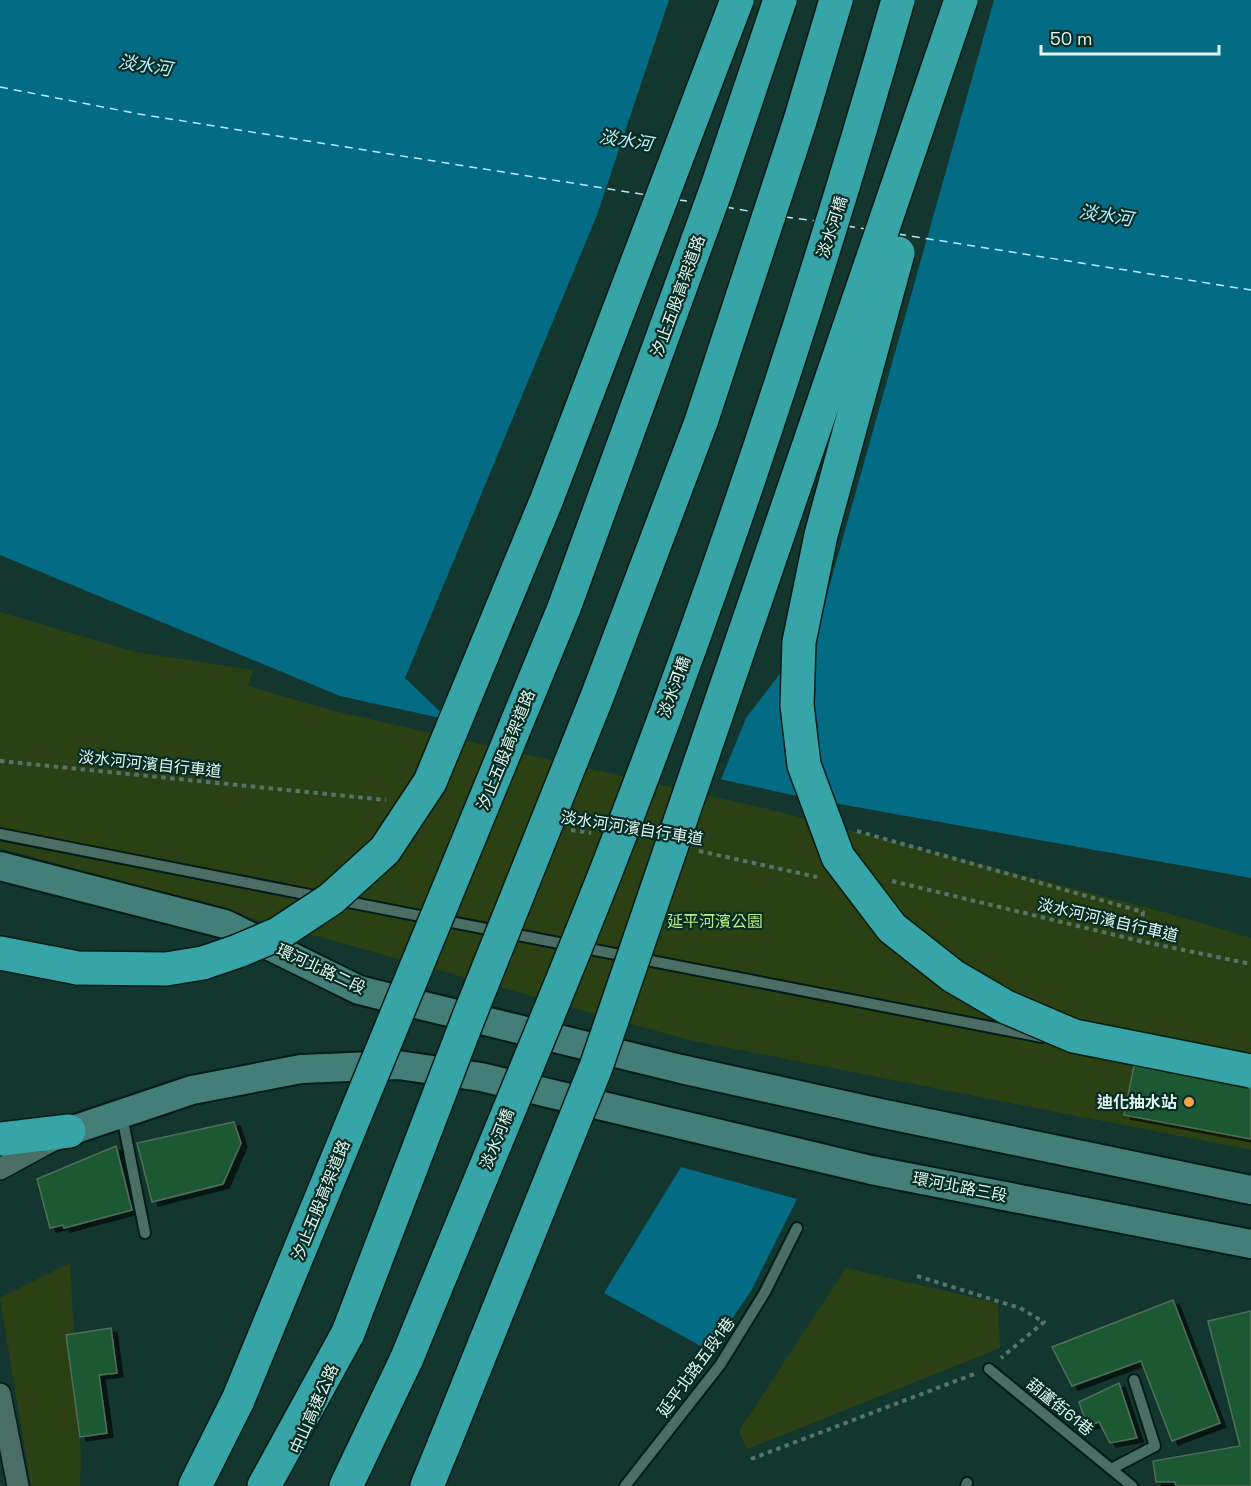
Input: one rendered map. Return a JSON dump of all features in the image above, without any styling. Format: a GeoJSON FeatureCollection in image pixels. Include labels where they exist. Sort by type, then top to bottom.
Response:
{"type":"FeatureCollection","features":[{"type":"Feature","properties":{"kind":"highway"},"geometry":{"type":"LineString","coordinates":[[0,953],[78,968],[166,969],[203,963],[278,934],[331,899],[385,850],[430,782],[547,499],[737,0]]}},
{"type":"Feature","properties":{"kind":"highway","name":"汐止五股高架道路"},"geometry":{"type":"LineString","coordinates":[[195,1486],[238,1400],[564,608],[717,187],[780,0]]}},
{"type":"Feature","properties":{"kind":"highway"},"geometry":{"type":"LineString","coordinates":[[264,1486],[348,1332],[468,1019],[597,697],[701,422],[800,121],[836,0]]}},
{"type":"Feature","properties":{"kind":"highway","name":"淡水河橋"},"geometry":{"type":"LineString","coordinates":[[407,1358],[605,872],[722,557],[842,198],[898,0]]}},
{"type":"Feature","properties":{"kind":"highway"},"geometry":{"type":"LineString","coordinates":[[427,1486],[596,1067],[961,0]]}},
{"type":"Feature","properties":{"kind":"highway"},"geometry":{"type":"LineString","coordinates":[[967,0],[821,535],[799,642],[797,705],[804,765],[838,857],[892,928],[953,976],[1006,1007],[1074,1036],[1251,1071]]}},
{"type":"Feature","properties":{"kind":"highway"},"geometry":{"type":"LineString","coordinates":[[0,1139],[69,1131]]}},
{"type":"Feature","properties":{"kind":"highway","name":"中山高速公路"},"geometry":{"type":"LineString","coordinates":[[279,1486],[348,1332]]}},
{"type":"Feature","properties":{"kind":"highway"},"geometry":{"type":"LineString","coordinates":[[346,1486],[407,1358]]}},
{"type":"Feature","properties":{"kind":"highway"},"geometry":{"type":"LineString","coordinates":[[362,1486],[407,1358]]}},
{"type":"Feature","properties":{"kind":"main road","name":"環河北路二段"},"geometry":{"type":"LineString","coordinates":[[0,866],[225,924],[359,990],[681,1069],[1251,1190]]}},
{"type":"Feature","properties":{"kind":"main road"},"geometry":{"type":"LineString","coordinates":[[0,882],[165,909]]}},
{"type":"Feature","properties":{"kind":"main road","name":"環河北路三段"},"geometry":{"type":"LineString","coordinates":[[122,1114],[192,1090],[301,1069],[398,1065],[481,1077],[871,1170],[1251,1244]]}},
{"type":"Feature","properties":{"kind":"main road"},"geometry":{"type":"LineString","coordinates":[[0,1153],[122,1114]]}},
{"type":"Feature","properties":{"kind":"street"},"geometry":{"type":"LineString","coordinates":[[0,1169],[69,1131]]}},
{"type":"Feature","properties":{"kind":"street"},"geometry":{"type":"LineString","coordinates":[[0,1394],[18,1486]]}},
{"type":"Feature","properties":{"kind":"lane"},"geometry":{"type":"LineString","coordinates":[[0,834],[1251,1078]]}},
{"type":"Feature","properties":{"kind":"lane"},"geometry":{"type":"LineString","coordinates":[[122,1114],[145,1233]]}},
{"type":"Feature","properties":{"kind":"lane","name":"延平北路五段1巷"},"geometry":{"type":"LineString","coordinates":[[625,1486],[720,1365],[765,1292],[797,1228]]}},
{"type":"Feature","properties":{"kind":"lane","name":"葫蘆街61巷"},"geometry":{"type":"LineString","coordinates":[[989,1369],[1113,1468],[1132,1486]]}},
{"type":"Feature","properties":{"kind":"lane"},"geometry":{"type":"LineString","coordinates":[[1113,1468],[1155,1446],[1134,1380]]}},
{"type":"Feature","properties":{"kind":"path","name":"淡水河河濱自行車道"},"geometry":{"type":"LineString","coordinates":[[0,761],[390,800]]}},
{"type":"Feature","properties":{"kind":"path","name":"淡水河河濱自行車道"},"geometry":{"type":"LineString","coordinates":[[565,829],[600,835]]}},
{"type":"Feature","properties":{"kind":"path"},"geometry":{"type":"LineString","coordinates":[[852,830],[1143,912],[1140,941]]}},
{"type":"Feature","properties":{"kind":"path","name":"淡水河河濱自行車道"},"geometry":{"type":"LineString","coordinates":[[693,850],[821,877]]}},
{"type":"Feature","properties":{"kind":"path","name":"淡水河河濱自行車道"},"geometry":{"type":"LineString","coordinates":[[890,880],[1140,941],[1251,964]]}},
{"type":"Feature","properties":{"kind":"path"},"geometry":{"type":"LineString","coordinates":[[752,1459],[842,1422],[989,1369],[1044,1322],[1020,1308],[917,1276]]}},
{"type":"Feature","properties":{"kind":"green space","name":"延平河濱公園"},"geometry":{"type":"Polygon","coordinates":[[[0,612],[135,652],[253,670],[248,686],[330,710],[768,809],[1164,912],[1251,938],[1251,1150],[689,1040],[0,848],[0,612]]]}},
{"type":"Feature","properties":{"kind":"green space"},"geometry":{"type":"Polygon","coordinates":[[[70,1263],[81,1457],[80,1486],[31,1486],[0,1298],[70,1263]]]}},
{"type":"Feature","properties":{"kind":"green space"},"geometry":{"type":"Polygon","coordinates":[[[846,1268],[998,1303],[1000,1348],[747,1449],[739,1431],[846,1268]]]}},
{"type":"Feature","properties":{"kind":"water","name":"淡水河"},"geometry":{"type":"Polygon","coordinates":[[[0,0],[1251,0],[1251,878],[806,798],[340,696],[0,555],[0,0]]]}},
{"type":"Feature","properties":{"kind":"water"},"geometry":{"type":"Polygon","coordinates":[[[681,1167],[797,1199],[751,1291],[710,1351],[604,1293],[681,1167]]]}},
{"type":"Feature","properties":{"kind":"pier"},"geometry":{"type":"Polygon","coordinates":[[[669,0],[994,0],[819,623],[746,718],[720,782],[452,723],[405,678],[597,215],[669,0]]]}},
{"type":"Feature","properties":{"kind":"building","name":"迪化抽水站"},"geometry":{"type":"Polygon","coordinates":[[[1134,1066],[1251,1088],[1251,1139],[1124,1115],[1134,1066]]]}},
{"type":"Feature","properties":{"kind":"building"},"geometry":{"type":"Polygon","coordinates":[[[234,1122],[241,1143],[223,1184],[152,1202],[137,1143],[234,1122]]]}},
{"type":"Feature","properties":{"kind":"building"},"geometry":{"type":"Polygon","coordinates":[[[116,1146],[132,1210],[64,1228],[63,1225],[50,1228],[37,1179],[116,1146]]]}},
{"type":"Feature","properties":{"kind":"building"},"geometry":{"type":"Polygon","coordinates":[[[1173,1300],[1220,1423],[1172,1441],[1141,1361],[1072,1386],[1052,1347],[1173,1300]]]}},
{"type":"Feature","properties":{"kind":"building"},"geometry":{"type":"Polygon","coordinates":[[[1251,1311],[1251,1486],[1176,1486],[1175,1482],[1156,1482],[1153,1461],[1240,1446],[1208,1321],[1251,1311]]]}},
{"type":"Feature","properties":{"kind":"building"},"geometry":{"type":"Polygon","coordinates":[[[111,1328],[117,1373],[99,1375],[107,1433],[80,1437],[66,1335],[111,1328]]]}},
{"type":"Feature","properties":{"kind":"building"},"geometry":{"type":"Polygon","coordinates":[[[1119,1383],[1137,1438],[1110,1443],[1099,1422],[1087,1426],[1079,1402],[1119,1383]]]}},
{"type":"Feature","properties":{"kind":"ferry route"},"geometry":{"type":"LineString","coordinates":[[0,87],[139,114],[647,195]]}},
{"type":"Feature","properties":{"kind":"ferry route"},"geometry":{"type":"LineString","coordinates":[[679,200],[695,202]]}},
{"type":"Feature","properties":{"kind":"ferry route"},"geometry":{"type":"LineString","coordinates":[[726,207],[754,212]]}},
{"type":"Feature","properties":{"kind":"ferry route"},"geometry":{"type":"LineString","coordinates":[[785,217],[816,221]]}},
{"type":"Feature","properties":{"kind":"ferry route"},"geometry":{"type":"LineString","coordinates":[[847,226],[866,229]]}},
{"type":"Feature","properties":{"kind":"ferry route"},"geometry":{"type":"LineString","coordinates":[[898,234],[1251,290]]}},
{"type":"Feature","properties":{"kind":"place","name":"迪化抽水站"},"geometry":{"type":"Point","coordinates":[1189,1102]}}]}
